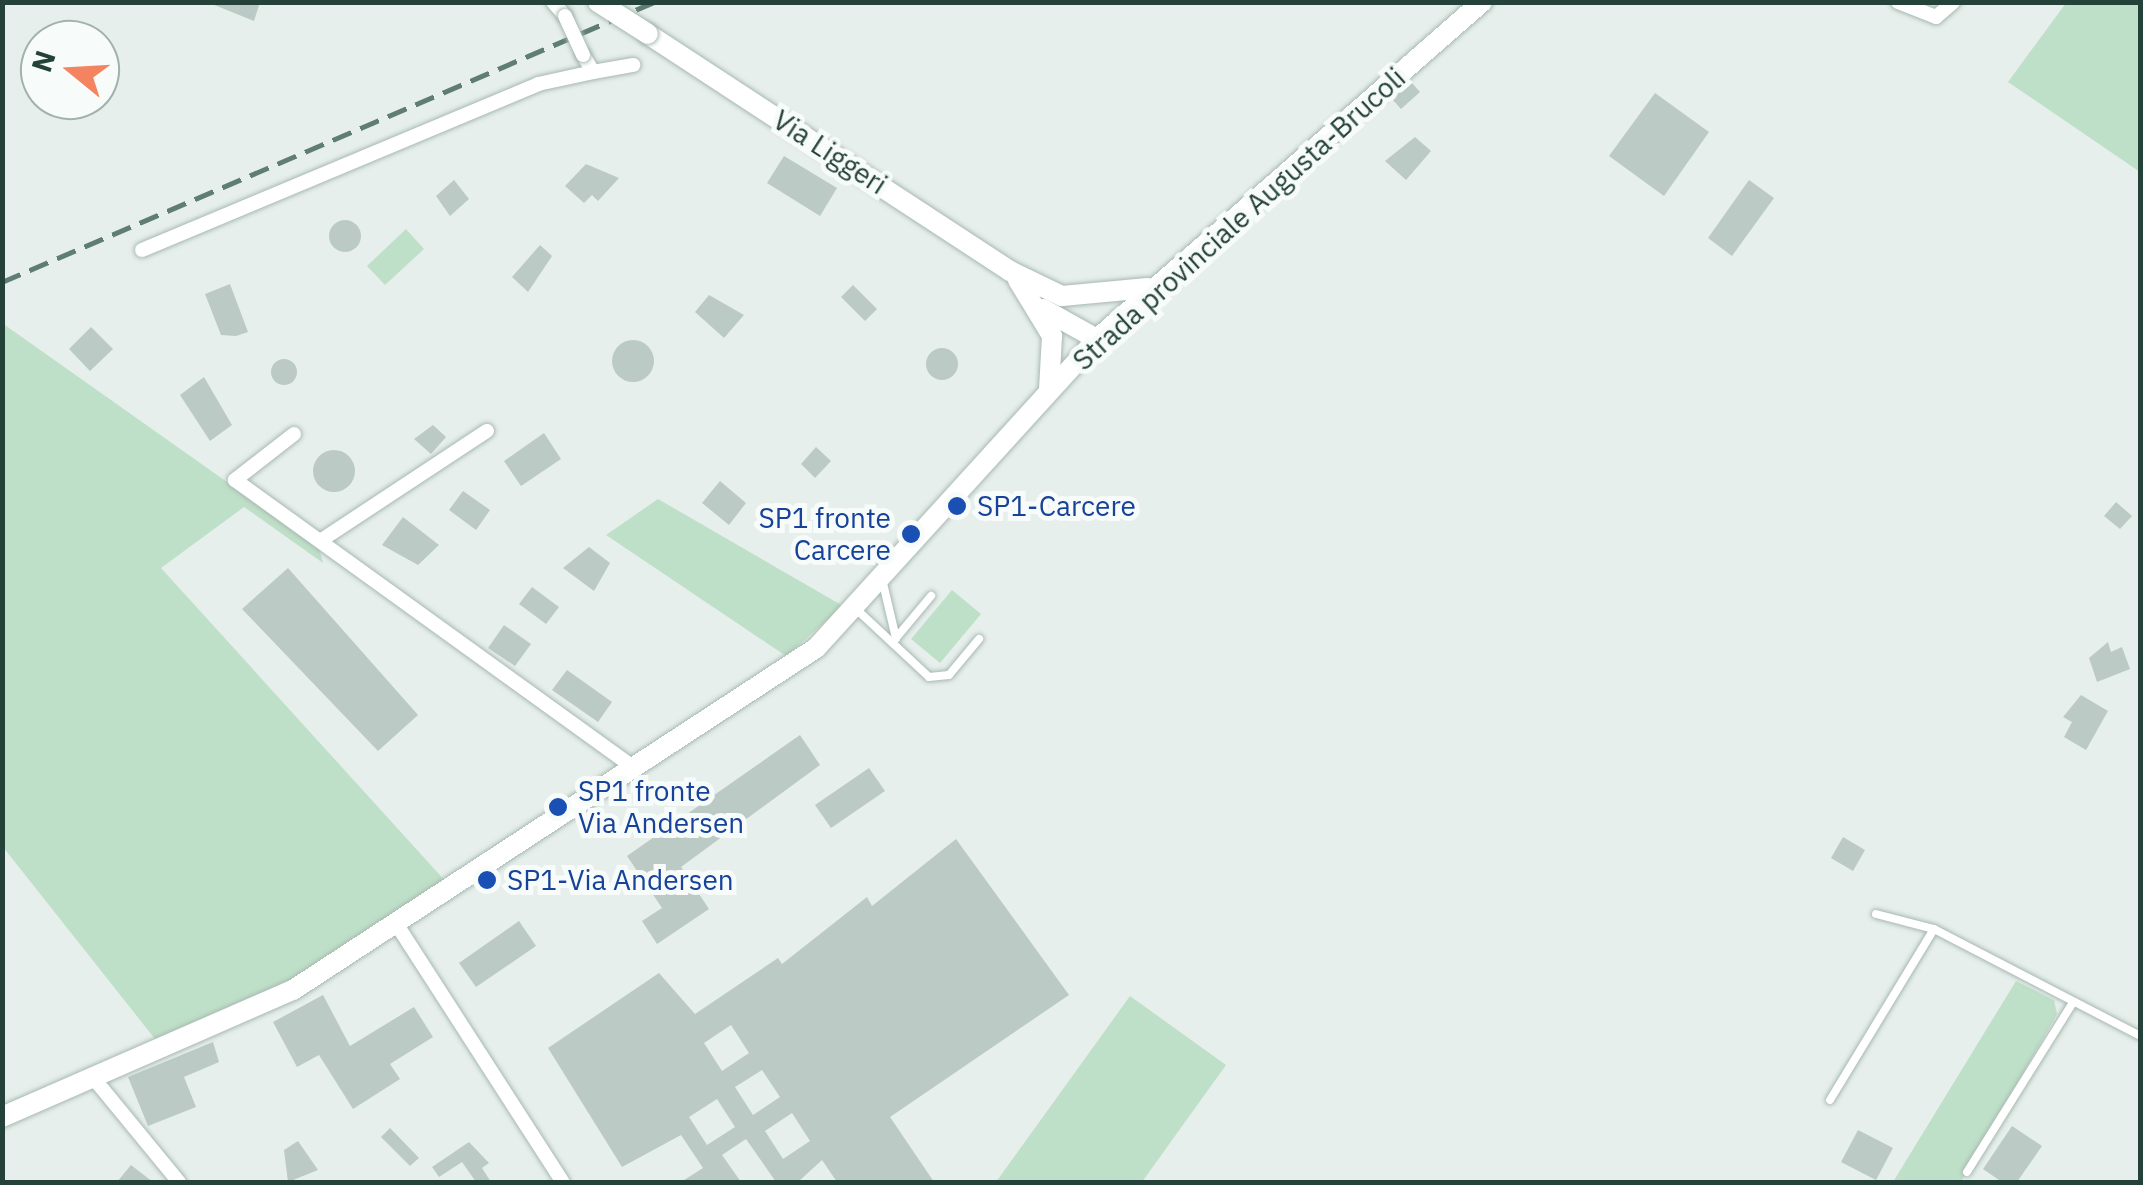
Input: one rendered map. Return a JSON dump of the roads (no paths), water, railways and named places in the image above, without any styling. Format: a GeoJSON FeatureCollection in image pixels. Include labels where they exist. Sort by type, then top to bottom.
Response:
{"type":"FeatureCollection","features":[{"type":"Feature","properties":{"kind":"main road","name":"Via Liggeri"},"geometry":{"type":"LineString","coordinates":[[598,2],[1010,272]]}},
{"type":"Feature","properties":{"kind":"main road","name":"Strada provinciale Augusta-Brucoli"},"geometry":{"type":"LineString","coordinates":[[2,1118],[91,1075],[276,998],[400,928],[816,648],[1098,339],[1482,2]]}},
{"type":"Feature","properties":{"kind":"main road"},"geometry":{"type":"LineString","coordinates":[[1010,272],[1062,296],[1100,299],[1159,284]]}},
{"type":"Feature","properties":{"kind":"main road"},"geometry":{"type":"LineString","coordinates":[[1010,272],[1043,309],[1098,339]]}},
{"type":"Feature","properties":{"kind":"main road"},"geometry":{"type":"LineString","coordinates":[[1062,296],[1098,339]]}},
{"type":"Feature","properties":{"kind":"main road"},"geometry":{"type":"LineString","coordinates":[[1043,309],[1054,362],[1048,393]]}},
{"type":"Feature","properties":{"kind":"street"},"geometry":{"type":"LineString","coordinates":[[553,2],[566,16],[593,72]]}},
{"type":"Feature","properties":{"kind":"street"},"geometry":{"type":"LineString","coordinates":[[1898,2],[1924,17],[1953,2]]}},
{"type":"Feature","properties":{"kind":"street"},"geometry":{"type":"LineString","coordinates":[[142,250],[538,84],[633,65]]}},
{"type":"Feature","properties":{"kind":"street"},"geometry":{"type":"LineString","coordinates":[[320,541],[487,432]]}},
{"type":"Feature","properties":{"kind":"street"},"geometry":{"type":"LineString","coordinates":[[294,434],[235,480],[636,769]]}},
{"type":"Feature","properties":{"kind":"street"},"geometry":{"type":"LineString","coordinates":[[400,928],[562,1182]]}},
{"type":"Feature","properties":{"kind":"street"},"geometry":{"type":"LineString","coordinates":[[91,1075],[179,1182]]}},
{"type":"Feature","properties":{"kind":"lane"},"geometry":{"type":"LineString","coordinates":[[882,579],[896,638]]}},
{"type":"Feature","properties":{"kind":"lane"},"geometry":{"type":"LineString","coordinates":[[896,638],[931,596]]}},
{"type":"Feature","properties":{"kind":"lane"},"geometry":{"type":"LineString","coordinates":[[855,608],[896,638],[930,677],[943,678],[979,638]]}},
{"type":"Feature","properties":{"kind":"lane"},"geometry":{"type":"LineString","coordinates":[[1876,914],[1934,930],[2140,1036]]}},
{"type":"Feature","properties":{"kind":"lane"},"geometry":{"type":"LineString","coordinates":[[1830,1100],[1934,930]]}},
{"type":"Feature","properties":{"kind":"lane"},"geometry":{"type":"LineString","coordinates":[[1967,1172],[2072,1004]]}},
{"type":"Feature","properties":{"kind":"railway"},"geometry":{"type":"LineString","coordinates":[[2,282],[654,2]]}},
{"type":"Feature","properties":{"kind":"place","name":"SP1-Carcere"},"geometry":{"type":"Point","coordinates":[957,506]}},
{"type":"Feature","properties":{"kind":"place","name":"SP1 fronte Carcere"},"geometry":{"type":"Point","coordinates":[911,534]}},
{"type":"Feature","properties":{"kind":"place","name":"SP1 fronte Via Andersen"},"geometry":{"type":"Point","coordinates":[558,807]}},
{"type":"Feature","properties":{"kind":"place","name":"SP1-Via Andersen"},"geometry":{"type":"Point","coordinates":[487,880]}}]}
